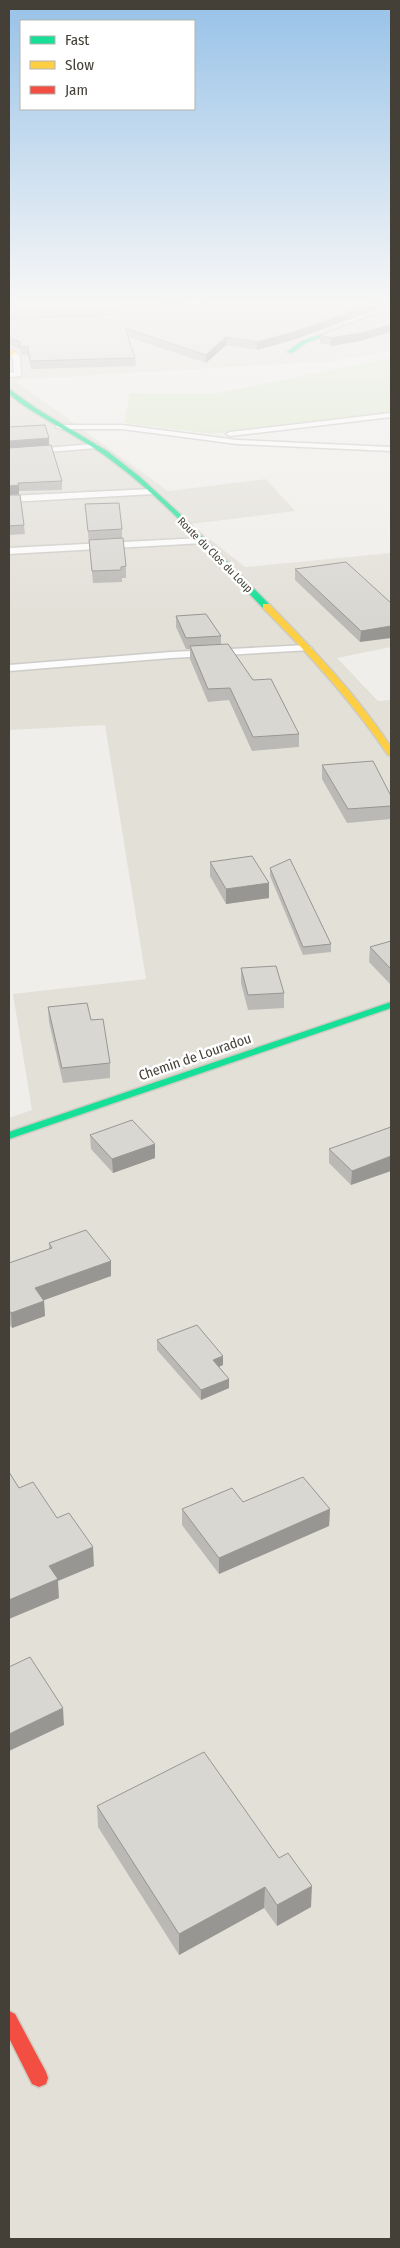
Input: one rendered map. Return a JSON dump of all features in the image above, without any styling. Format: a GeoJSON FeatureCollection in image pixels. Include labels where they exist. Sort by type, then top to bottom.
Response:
{"type":"FeatureCollection","features":[{"type":"Feature","properties":{"kind":"street","name":"Route du Clos du Loup"},"geometry":{"type":"LineString","coordinates":[[24,406],[94,446],[117,462],[151,492],[307,648],[358,702],[391,753]]}},
{"type":"Feature","properties":{"kind":"street","name":"Chemin de Louradou"},"geometry":{"type":"LineString","coordinates":[[9,1136],[391,1006]]}},
{"type":"Feature","properties":{"kind":"street"},"geometry":{"type":"LineString","coordinates":[[9,2020],[39,2078]]}},
{"type":"Feature","properties":{"kind":"lane"},"geometry":{"type":"LineString","coordinates":[[202,436],[391,415]]}},
{"type":"Feature","properties":{"kind":"lane"},"geometry":{"type":"LineString","coordinates":[[60,427],[122,427],[237,442],[391,449]]}},
{"type":"Feature","properties":{"kind":"lane"},"geometry":{"type":"LineString","coordinates":[[277,429],[275,433],[280,440],[300,446]]}},
{"type":"Feature","properties":{"kind":"lane"},"geometry":{"type":"LineString","coordinates":[[9,453],[94,446]]}},
{"type":"Feature","properties":{"kind":"lane"},"geometry":{"type":"LineString","coordinates":[[9,498],[151,492]]}},
{"type":"Feature","properties":{"kind":"lane"},"geometry":{"type":"LineString","coordinates":[[9,551],[201,541]]}},
{"type":"Feature","properties":{"kind":"lane"},"geometry":{"type":"LineString","coordinates":[[9,668],[171,655],[307,648]]}},
{"type":"Feature","properties":{"kind":"shaded area"},"geometry":{"type":"Polygon","coordinates":[[[9,406],[50,406],[168,491],[266,479],[295,511],[191,524],[245,567],[391,553],[391,647],[337,658],[378,701],[391,700],[391,2239],[9,2239],[9,1118],[32,1110],[13,994],[146,979],[105,725],[9,730],[9,406]]]}},
{"type":"Feature","properties":{"kind":"green space"},"geometry":{"type":"Polygon","coordinates":[[[127,406],[391,406],[391,414],[212,434],[124,423],[127,406]]]}},
{"type":"Feature","properties":{"kind":"building"},"geometry":{"type":"Polygon","coordinates":[[[45,425],[49,438],[9,441],[9,427],[45,425]]]}},
{"type":"Feature","properties":{"kind":"building"},"geometry":{"type":"Polygon","coordinates":[[[51,445],[62,481],[18,483],[19,485],[9,486],[9,448],[51,445]]]}},
{"type":"Feature","properties":{"kind":"building"},"geometry":{"type":"Polygon","coordinates":[[[9,495],[20,495],[24,525],[9,526],[9,495]]]}},
{"type":"Feature","properties":{"kind":"building"},"geometry":{"type":"Polygon","coordinates":[[[119,503],[122,529],[88,531],[85,504],[119,503]]]}},
{"type":"Feature","properties":{"kind":"building"},"geometry":{"type":"Polygon","coordinates":[[[123,538],[126,566],[121,567],[121,570],[92,571],[89,540],[123,538]]]}},
{"type":"Feature","properties":{"kind":"building"},"geometry":{"type":"Polygon","coordinates":[[[346,562],[391,603],[391,626],[361,631],[295,569],[346,562]]]}},
{"type":"Feature","properties":{"kind":"building"},"geometry":{"type":"Polygon","coordinates":[[[206,614],[221,636],[186,638],[176,616],[206,614]]]}},
{"type":"Feature","properties":{"kind":"building"},"geometry":{"type":"Polygon","coordinates":[[[228,644],[253,680],[271,679],[299,734],[253,737],[230,688],[208,689],[190,646],[228,644]]]}},
{"type":"Feature","properties":{"kind":"building"},"geometry":{"type":"Polygon","coordinates":[[[373,761],[391,796],[391,806],[348,809],[322,765],[373,761]]]}},
{"type":"Feature","properties":{"kind":"building"},"geometry":{"type":"Polygon","coordinates":[[[252,856],[269,883],[226,889],[210,862],[252,856]]]}},
{"type":"Feature","properties":{"kind":"building"},"geometry":{"type":"Polygon","coordinates":[[[290,859],[331,944],[303,947],[270,868],[290,859]]]}},
{"type":"Feature","properties":{"kind":"building"},"geometry":{"type":"Polygon","coordinates":[[[391,941],[391,969],[370,947],[391,941]]]}},
{"type":"Feature","properties":{"kind":"building"},"geometry":{"type":"Polygon","coordinates":[[[276,966],[284,993],[248,995],[241,968],[276,966]]]}},
{"type":"Feature","properties":{"kind":"building"},"geometry":{"type":"Polygon","coordinates":[[[87,1003],[91,1020],[103,1019],[110,1063],[62,1068],[48,1007],[87,1003]]]}},
{"type":"Feature","properties":{"kind":"building"},"geometry":{"type":"Polygon","coordinates":[[[132,1120],[155,1144],[112,1159],[90,1135],[132,1120]]]}},
{"type":"Feature","properties":{"kind":"building"},"geometry":{"type":"Polygon","coordinates":[[[391,1127],[391,1156],[352,1171],[329,1149],[391,1127]]]}},
{"type":"Feature","properties":{"kind":"building"},"geometry":{"type":"Polygon","coordinates":[[[86,1230],[111,1261],[35,1288],[44,1301],[11,1313],[9,1310],[9,1263],[52,1248],[49,1243],[86,1230]]]}},
{"type":"Feature","properties":{"kind":"building"},"geometry":{"type":"Polygon","coordinates":[[[197,1325],[223,1356],[213,1360],[229,1379],[201,1390],[157,1340],[197,1325]]]}},
{"type":"Feature","properties":{"kind":"building"},"geometry":{"type":"Polygon","coordinates":[[[9,1472],[19,1488],[33,1482],[57,1518],[69,1513],[93,1547],[49,1566],[58,1579],[9,1600],[9,1472]]]}},
{"type":"Feature","properties":{"kind":"building"},"geometry":{"type":"Polygon","coordinates":[[[303,1477],[330,1509],[219,1558],[182,1509],[232,1488],[243,1502],[303,1477]]]}},
{"type":"Feature","properties":{"kind":"building"},"geometry":{"type":"Polygon","coordinates":[[[30,1657],[63,1708],[9,1734],[9,1667],[30,1657]]]}},
{"type":"Feature","properties":{"kind":"building"},"geometry":{"type":"Polygon","coordinates":[[[204,1752],[279,1858],[288,1853],[312,1886],[277,1905],[265,1887],[179,1934],[97,1806],[204,1752]]]}},
{"type":"Feature","properties":{"kind":"traffic: fast"},"geometry":{"type":"LineString","coordinates":[[28,406],[105,453],[138,478],[176,513],[266,606]]}},
{"type":"Feature","properties":{"kind":"traffic: fast"},"geometry":{"type":"LineString","coordinates":[[9,1136],[391,1005]]}},
{"type":"Feature","properties":{"kind":"traffic: slow"},"geometry":{"type":"LineString","coordinates":[[266,606],[317,658],[348,694],[391,753]]}},
{"type":"Feature","properties":{"kind":"traffic: jam"},"geometry":{"type":"LineString","coordinates":[[9,2020],[39,2078]]}}]}
